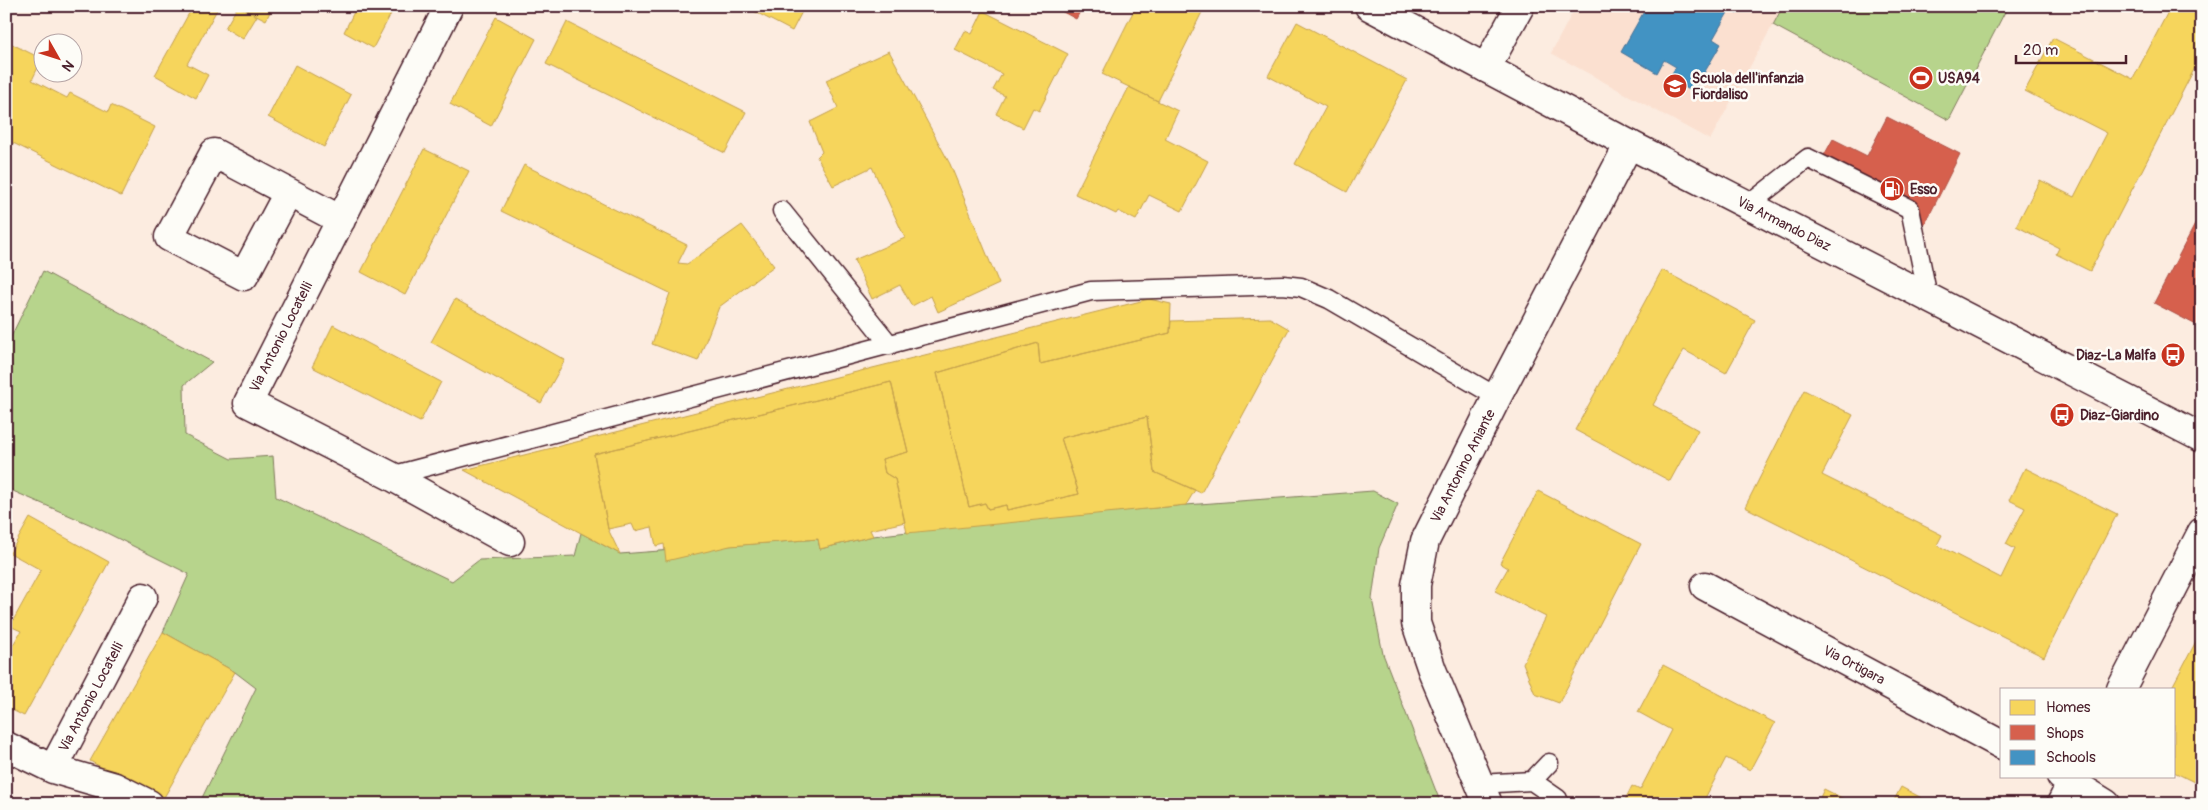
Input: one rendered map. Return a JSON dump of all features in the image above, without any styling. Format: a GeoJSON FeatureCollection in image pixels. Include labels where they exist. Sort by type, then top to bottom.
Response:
{"type":"FeatureCollection","features":[{"type":"Feature","properties":{"kind":"street","name":"Via Antonio Locatelli"},"geometry":{"type":"LineString","coordinates":[[449,6],[248,403],[391,476],[510,542]]}},
{"type":"Feature","properties":{"kind":"street","name":"Via Armando Diaz"},"geometry":{"type":"LineString","coordinates":[[1369,6],[1629,144],[2202,438]]}},
{"type":"Feature","properties":{"kind":"street"},"geometry":{"type":"LineString","coordinates":[[1486,68],[1520,6]]}},
{"type":"Feature","properties":{"kind":"street","name":"Via Antonino Aniante"},"geometry":{"type":"LineString","coordinates":[[1484,794],[1432,670],[1416,622],[1416,586],[1425,541],[1497,397],[1629,144]]}},
{"type":"Feature","properties":{"kind":"street"},"geometry":{"type":"LineString","coordinates":[[288,193],[244,276],[169,237],[214,153],[341,220]]}},
{"type":"Feature","properties":{"kind":"street"},"geometry":{"type":"LineString","coordinates":[[2122,688],[2202,532]]}},
{"type":"Feature","properties":{"kind":"street","name":"Via Ortigara"},"geometry":{"type":"LineString","coordinates":[[1705,586],[2000,744]]}},
{"type":"Feature","properties":{"kind":"street","name":"Via Antonio Locatelli"},"geometry":{"type":"LineString","coordinates":[[52,769],[143,597]]}},
{"type":"Feature","properties":{"kind":"street"},"geometry":{"type":"LineString","coordinates":[[6,746],[52,769],[115,787],[149,804]]}},
{"type":"Feature","properties":{"kind":"street"},"geometry":{"type":"LineString","coordinates":[[2067,785],[2106,804]]}},
{"type":"Feature","properties":{"kind":"lane"},"geometry":{"type":"LineString","coordinates":[[1748,205],[1808,158],[1910,209],[1928,297]]}},
{"type":"Feature","properties":{"kind":"lane"},"geometry":{"type":"LineString","coordinates":[[782,211],[890,345]]}},
{"type":"Feature","properties":{"kind":"lane"},"geometry":{"type":"LineString","coordinates":[[391,476],[1091,291],[1283,285],[1300,287],[1329,299],[1497,397]]}},
{"type":"Feature","properties":{"kind":"lane"},"geometry":{"type":"LineString","coordinates":[[1484,794],[1532,781],[1549,763]]}},
{"type":"Feature","properties":{"kind":"lane"},"geometry":{"type":"LineString","coordinates":[[1532,781],[1558,799]]}},
{"type":"Feature","properties":{"kind":"shaded area","name":"Scuola dell'infanzia Fiordaliso"},"geometry":{"type":"Polygon","coordinates":[[[1576,6],[1783,6],[1710,140],[1551,53],[1576,6]]]}},
{"type":"Feature","properties":{"kind":"green space","name":"USA94"},"geometry":{"type":"Polygon","coordinates":[[[1783,6],[2008,6],[1949,120],[1773,25],[1783,6]]]}},
{"type":"Feature","properties":{"kind":"green space"},"geometry":{"type":"Polygon","coordinates":[[[43,271],[212,362],[184,385],[185,435],[231,459],[273,456],[276,497],[452,581],[479,560],[575,556],[581,533],[620,554],[818,539],[820,549],[873,536],[960,526],[1186,505],[1373,491],[1398,504],[1379,548],[1372,599],[1383,654],[1441,804],[199,804],[256,688],[235,672],[163,632],[189,574],[89,524],[6,488],[6,347],[43,271]]]}},
{"type":"Feature","properties":{"kind":"building: Homes"},"geometry":{"type":"Polygon","coordinates":[[[193,6],[219,6],[187,64],[208,75],[196,98],[155,75],[193,6]]]}},
{"type":"Feature","properties":{"kind":"building: Homes"},"geometry":{"type":"Polygon","coordinates":[[[238,6],[257,16],[243,39],[225,28],[238,6]]]}},
{"type":"Feature","properties":{"kind":"building: Homes"},"geometry":{"type":"Polygon","coordinates":[[[239,6],[273,6],[266,20],[239,6]]]}},
{"type":"Feature","properties":{"kind":"building: Homes"},"geometry":{"type":"Polygon","coordinates":[[[357,6],[395,6],[373,48],[344,32],[357,6]]]}},
{"type":"Feature","properties":{"kind":"building: Homes"},"geometry":{"type":"Polygon","coordinates":[[[744,6],[805,6],[792,31],[744,6]]]}},
{"type":"Feature","properties":{"kind":"building: Homes"},"geometry":{"type":"Polygon","coordinates":[[[1136,6],[1205,6],[1158,101],[1102,74],[1136,6]]]}},
{"type":"Feature","properties":{"kind":"building: Homes"},"geometry":{"type":"Polygon","coordinates":[[[2167,6],[2202,6],[2202,54],[2090,271],[2056,254],[2059,248],[2016,226],[2040,180],[2074,197],[2107,133],[2025,91],[2053,38],[2133,79],[2170,8],[2167,6]]]}},
{"type":"Feature","properties":{"kind":"building: Homes"},"geometry":{"type":"Polygon","coordinates":[[[983,11],[1068,54],[1039,111],[1033,108],[1023,128],[996,114],[1005,96],[993,90],[1002,74],[955,50],[965,31],[972,34],[983,11]]]}},
{"type":"Feature","properties":{"kind":"building: Homes"},"geometry":{"type":"Polygon","coordinates":[[[496,17],[536,39],[491,126],[450,104],[496,17]]]}},
{"type":"Feature","properties":{"kind":"building: Homes"},"geometry":{"type":"Polygon","coordinates":[[[567,22],[746,112],[725,153],[546,64],[567,22]]]}},
{"type":"Feature","properties":{"kind":"building: Homes"},"geometry":{"type":"Polygon","coordinates":[[[1297,22],[1407,80],[1347,192],[1295,164],[1326,107],[1268,76],[1297,22]]]}},
{"type":"Feature","properties":{"kind":"building: Homes"},"geometry":{"type":"Polygon","coordinates":[[[6,41],[32,54],[32,82],[36,82],[67,98],[70,93],[108,112],[111,105],[155,127],[121,196],[11,142],[6,152],[6,41]]]}},
{"type":"Feature","properties":{"kind":"building: Homes"},"geometry":{"type":"Polygon","coordinates":[[[889,51],[950,164],[999,284],[938,312],[931,296],[912,306],[900,285],[872,299],[854,260],[905,238],[872,167],[833,186],[817,157],[822,152],[810,122],[838,108],[826,80],[889,51]]]}},
{"type":"Feature","properties":{"kind":"building: Homes"},"geometry":{"type":"Polygon","coordinates":[[[295,65],[351,95],[324,147],[268,117],[295,65]]]}},
{"type":"Feature","properties":{"kind":"building: Homes"},"geometry":{"type":"Polygon","coordinates":[[[1129,87],[1178,111],[1165,139],[1208,161],[1182,211],[1149,195],[1136,220],[1118,211],[1116,214],[1075,194],[1129,87]]]}},
{"type":"Feature","properties":{"kind":"building: Homes"},"geometry":{"type":"Polygon","coordinates":[[[424,149],[469,171],[405,295],[361,272],[424,149]]]}},
{"type":"Feature","properties":{"kind":"building: Homes"},"geometry":{"type":"Polygon","coordinates":[[[524,165],[687,245],[678,263],[687,264],[742,225],[774,266],[719,307],[698,361],[652,344],[670,293],[501,211],[524,165]]]}},
{"type":"Feature","properties":{"kind":"building: Homes"},"geometry":{"type":"Polygon","coordinates":[[[1662,270],[1755,320],[1726,373],[1684,350],[1653,405],[1698,430],[1670,481],[1575,430],[1662,270]]]}},
{"type":"Feature","properties":{"kind":"building: Homes"},"geometry":{"type":"Polygon","coordinates":[[[455,299],[565,360],[541,403],[431,342],[455,299]]]}},
{"type":"Feature","properties":{"kind":"building: Homes"},"geometry":{"type":"Polygon","coordinates":[[[1149,299],[1171,304],[1170,333],[1040,364],[1038,343],[937,373],[969,507],[985,503],[988,509],[1006,505],[1007,510],[1079,494],[1061,438],[1147,417],[1154,472],[1195,490],[1186,505],[907,533],[895,479],[885,473],[882,459],[908,452],[891,382],[594,454],[608,529],[620,554],[464,470],[1149,299]]]}},
{"type":"Feature","properties":{"kind":"building: Homes"},"geometry":{"type":"Polygon","coordinates":[[[1270,318],[1289,329],[1201,493],[1154,472],[1147,417],[1061,438],[1079,494],[1007,510],[1006,505],[988,509],[985,503],[969,507],[937,373],[1038,343],[1040,364],[1170,333],[1171,321],[1270,318]]]}},
{"type":"Feature","properties":{"kind":"building: Homes"},"geometry":{"type":"Polygon","coordinates":[[[333,325],[441,382],[420,422],[312,367],[333,325]]]}},
{"type":"Feature","properties":{"kind":"building: Homes"},"geometry":{"type":"Polygon","coordinates":[[[891,382],[908,452],[882,459],[885,473],[895,479],[905,522],[870,530],[873,536],[820,549],[818,539],[730,546],[666,561],[664,544],[656,546],[652,527],[635,531],[632,524],[608,529],[594,454],[891,382]]]}},
{"type":"Feature","properties":{"kind":"building: Homes"},"geometry":{"type":"Polygon","coordinates":[[[1804,390],[1853,415],[1822,475],[1942,535],[1937,545],[2001,578],[2015,549],[2006,544],[2025,508],[2009,500],[2025,468],[2117,514],[2044,657],[1745,507],[1804,390]]]}},
{"type":"Feature","properties":{"kind":"building: Homes"},"geometry":{"type":"Polygon","coordinates":[[[1538,491],[1641,544],[1559,703],[1535,694],[1523,663],[1546,617],[1495,591],[1508,568],[1500,563],[1538,491]]]}},
{"type":"Feature","properties":{"kind":"building: Homes"},"geometry":{"type":"Polygon","coordinates":[[[30,518],[109,562],[24,716],[6,707],[6,641],[13,645],[21,631],[10,626],[41,570],[10,553],[30,518]]]}},
{"type":"Feature","properties":{"kind":"building: Homes"},"geometry":{"type":"Polygon","coordinates":[[[2202,630],[2202,786],[2176,773],[2176,688],[2172,688],[2202,630]]]}},
{"type":"Feature","properties":{"kind":"building: Homes"},"geometry":{"type":"Polygon","coordinates":[[[163,632],[235,672],[162,801],[90,761],[163,632]]]}},
{"type":"Feature","properties":{"kind":"building: Homes"},"geometry":{"type":"Polygon","coordinates":[[[1663,665],[1775,723],[1750,770],[1726,758],[1702,804],[1623,804],[1632,786],[1640,790],[1671,730],[1638,712],[1663,665]]]}},
{"type":"Feature","properties":{"kind":"building: Homes"},"geometry":{"type":"Polygon","coordinates":[[[1901,787],[1933,804],[1892,804],[1901,787]]]}},
{"type":"Feature","properties":{"kind":"building: Homes"},"geometry":{"type":"Polygon","coordinates":[[[1824,789],[1844,799],[1841,804],[1817,804],[1824,789]]]}},
{"type":"Feature","properties":{"kind":"building: Shops"},"geometry":{"type":"Polygon","coordinates":[[[1052,6],[1083,6],[1076,19],[1052,6]]]}},
{"type":"Feature","properties":{"kind":"building: Shops"},"geometry":{"type":"Polygon","coordinates":[[[1887,117],[1960,154],[1924,226],[1816,170],[1833,139],[1867,156],[1887,117]]]}},
{"type":"Feature","properties":{"kind":"building: Shops"},"geometry":{"type":"Polygon","coordinates":[[[2202,211],[2202,328],[2154,303],[2202,211]]]}},
{"type":"Feature","properties":{"kind":"building: Schools"},"geometry":{"type":"Polygon","coordinates":[[[1647,6],[1654,8],[1655,6],[1741,6],[1737,14],[1730,9],[1713,39],[1721,44],[1693,92],[1669,78],[1676,67],[1664,60],[1657,73],[1621,52],[1647,6]]]}},
{"type":"Feature","properties":{"kind":"place","name":"USA94"},"geometry":{"type":"Point","coordinates":[1921,78]}},
{"type":"Feature","properties":{"kind":"place","name":"Scuola dell'infanzia Fiordaliso"},"geometry":{"type":"Point","coordinates":[1675,86]}},
{"type":"Feature","properties":{"kind":"place","name":"Esso"},"geometry":{"type":"Point","coordinates":[1892,189]}},
{"type":"Feature","properties":{"kind":"place","name":"Diaz-La Malfa"},"geometry":{"type":"Point","coordinates":[2173,355]}},
{"type":"Feature","properties":{"kind":"place","name":"Diaz-Giardino"},"geometry":{"type":"Point","coordinates":[2062,415]}}]}
